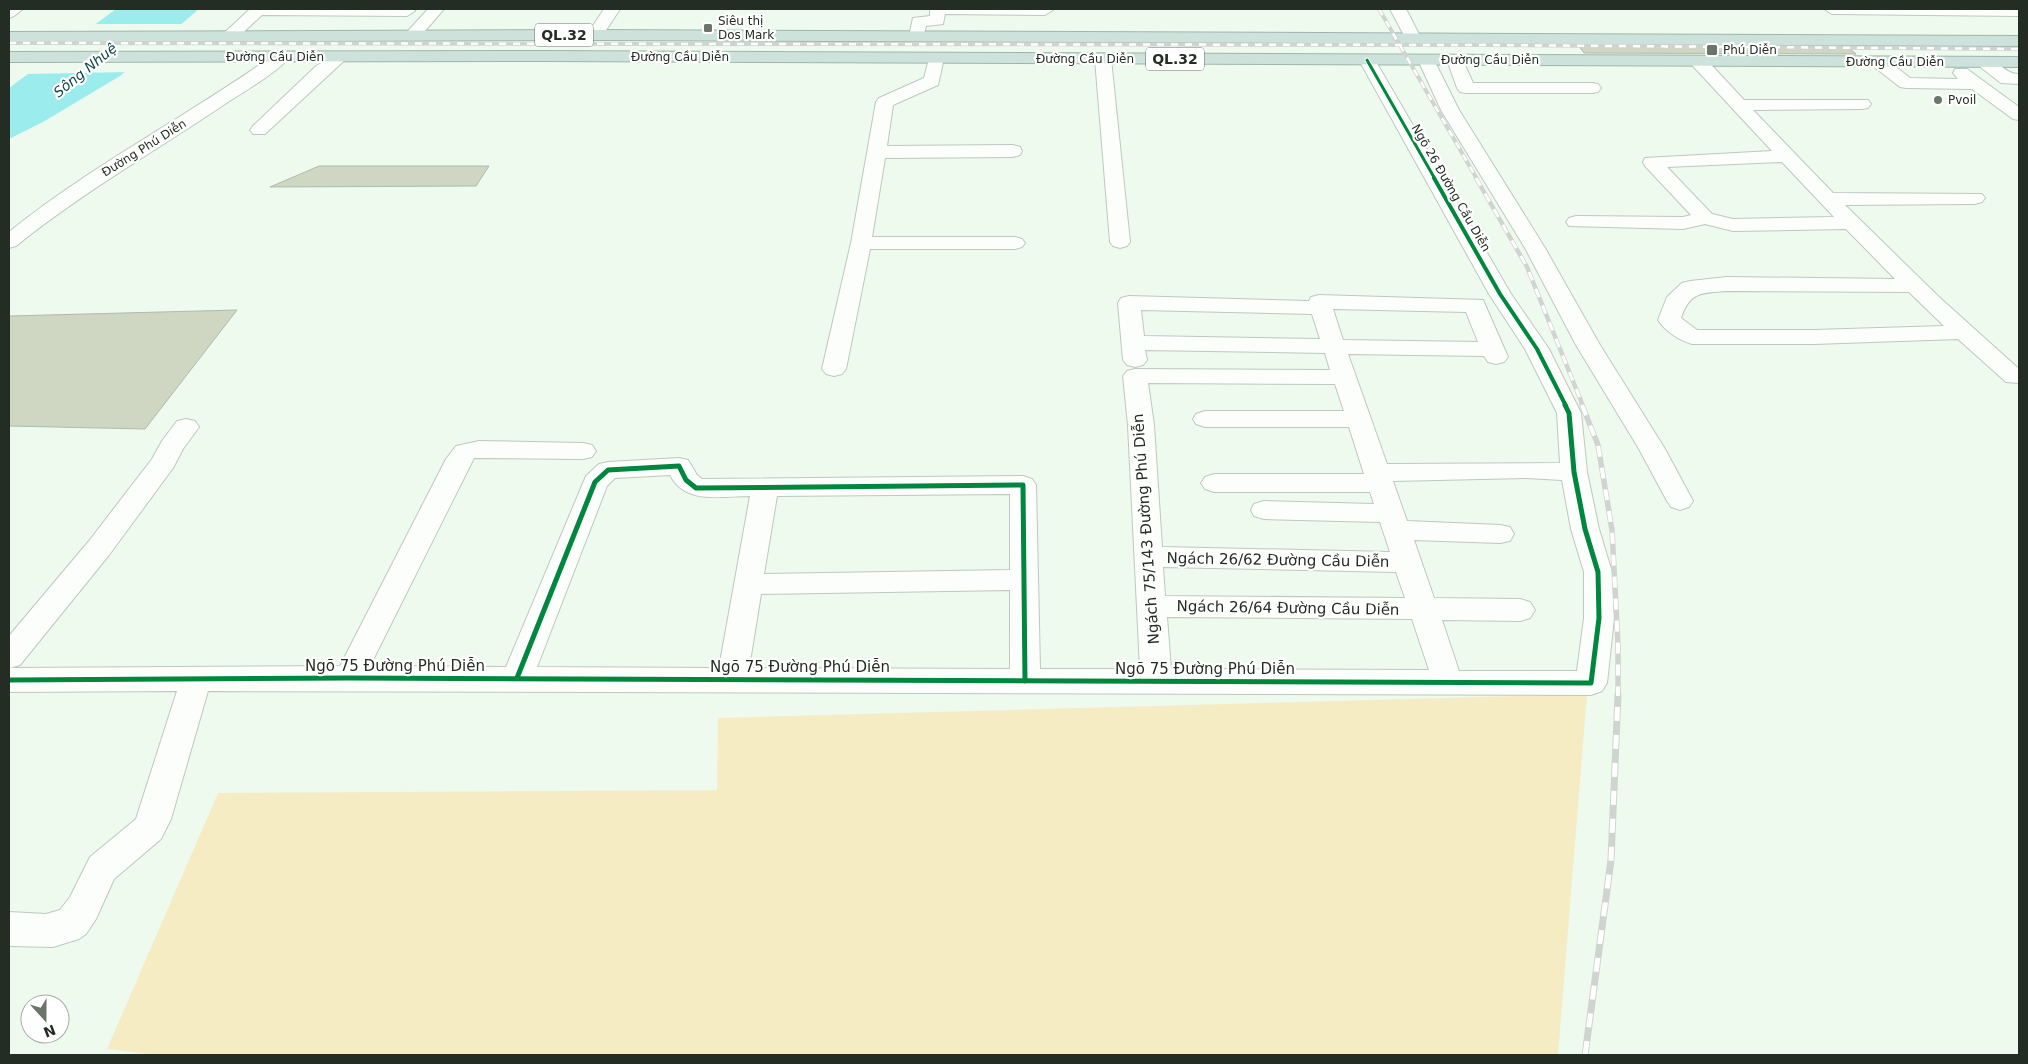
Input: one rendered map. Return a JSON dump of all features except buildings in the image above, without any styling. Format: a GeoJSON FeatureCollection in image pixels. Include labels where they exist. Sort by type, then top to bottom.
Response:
{"type":"FeatureCollection","features":[{"type":"Feature","properties":{"kind":"highway","name":"Đường Cầu Diễn"},"geometry":{"type":"LineString","coordinates":[[9,37],[595,35],[2019,41]]}},
{"type":"Feature","properties":{"kind":"highway"},"geometry":{"type":"LineString","coordinates":[[944,58],[956,36]]}},
{"type":"Feature","properties":{"kind":"highway"},"geometry":{"type":"LineString","coordinates":[[1240,37],[1246,59]]}},
{"type":"Feature","properties":{"kind":"highway"},"geometry":{"type":"LineString","coordinates":[[1384,38],[1397,60]]}},
{"type":"Feature","properties":{"kind":"highway"},"geometry":{"type":"LineString","coordinates":[[1413,38],[1426,60]]}},
{"type":"Feature","properties":{"kind":"highway","name":"Đường Cầu Diễn"},"geometry":{"type":"LineString","coordinates":[[9,57],[2019,62]]}},
{"type":"Feature","properties":{"kind":"street"},"geometry":{"type":"LineString","coordinates":[[9,13],[15,9]]}},
{"type":"Feature","properties":{"kind":"street"},"geometry":{"type":"LineString","coordinates":[[413,35],[436,9]]}},
{"type":"Feature","properties":{"kind":"street"},"geometry":{"type":"LineString","coordinates":[[595,35],[612,9]]}},
{"type":"Feature","properties":{"kind":"street"},"geometry":{"type":"LineString","coordinates":[[917,36],[919,21],[937,21],[938,9],[1045,10]]}},
{"type":"Feature","properties":{"kind":"street"},"geometry":{"type":"LineString","coordinates":[[1398,9],[1413,38]]}},
{"type":"Feature","properties":{"kind":"street"},"geometry":{"type":"LineString","coordinates":[[1832,9],[2019,11]]}},
{"type":"Feature","properties":{"kind":"street"},"geometry":{"type":"LineString","coordinates":[[230,36],[258,10],[406,11]]}},
{"type":"Feature","properties":{"kind":"street","name":"Đường Phú Diễn"},"geometry":{"type":"LineString","coordinates":[[9,242],[37,218],[93,179],[225,96],[281,57]]}},
{"type":"Feature","properties":{"kind":"street"},"geometry":{"type":"LineString","coordinates":[[259,130],[322,70],[339,58]]}},
{"type":"Feature","properties":{"kind":"street"},"geometry":{"type":"LineString","coordinates":[[834,369],[861,243],[885,102],[932,82],[944,58]]}},
{"type":"Feature","properties":{"kind":"street"},"geometry":{"type":"LineString","coordinates":[[1102,59],[1120,242]]}},
{"type":"Feature","properties":{"kind":"street","name":"Ngõ 26 Đường Cầu Diễn"},"geometry":{"type":"LineString","coordinates":[[1367,60],[1500,294],[1537,349],[1569,413],[1574,472],[1585,529],[1598,572],[1599,618],[1591,683]]}},
{"type":"Feature","properties":{"kind":"street"},"geometry":{"type":"LineString","coordinates":[[1426,60],[1450,110],[1534,248],[1588,345],[1652,449],[1680,501]]}},
{"type":"Feature","properties":{"kind":"street"},"geometry":{"type":"LineString","coordinates":[[1456,60],[1466,88],[1592,88]]}},
{"type":"Feature","properties":{"kind":"street"},"geometry":{"type":"LineString","coordinates":[[1698,61],[1787,156],[1915,286],[1961,332],[2014,377]]}},
{"type":"Feature","properties":{"kind":"street"},"geometry":{"type":"LineString","coordinates":[[1879,62],[1906,83],[1976,84]]}},
{"type":"Feature","properties":{"kind":"street"},"geometry":{"type":"LineString","coordinates":[[1946,62],[2019,115]]}},
{"type":"Feature","properties":{"kind":"street"},"geometry":{"type":"LineString","coordinates":[[1985,62],[2007,79],[2019,79]]}},
{"type":"Feature","properties":{"kind":"street"},"geometry":{"type":"LineString","coordinates":[[1739,105],[1862,104]]}},
{"type":"Feature","properties":{"kind":"street"},"geometry":{"type":"LineString","coordinates":[[876,152],[1014,151]]}},
{"type":"Feature","properties":{"kind":"street"},"geometry":{"type":"LineString","coordinates":[[1705,218],[1652,162],[1787,156]]}},
{"type":"Feature","properties":{"kind":"street"},"geometry":{"type":"LineString","coordinates":[[1830,199],[1974,198]]}},
{"type":"Feature","properties":{"kind":"street"},"geometry":{"type":"LineString","coordinates":[[9,229],[37,218]]}},
{"type":"Feature","properties":{"kind":"street"},"geometry":{"type":"LineString","coordinates":[[1576,222],[1683,223],[1705,218],[1733,225],[1854,223]]}},
{"type":"Feature","properties":{"kind":"street"},"geometry":{"type":"LineString","coordinates":[[861,243],[1015,243]]}},
{"type":"Feature","properties":{"kind":"street"},"geometry":{"type":"LineString","coordinates":[[1915,286],[1727,284],[1690,288],[1675,302],[1668,320],[1692,337],[1814,337],[1961,332]]}},
{"type":"Feature","properties":{"kind":"street","name":"Ngách 75/143 Đường Phú Diễn"},"geometry":{"type":"LineString","coordinates":[[1156,681],[1129,303],[1323,314]]}},
{"type":"Feature","properties":{"kind":"street"},"geometry":{"type":"LineString","coordinates":[[1448,682],[1323,314],[1520,325]]}},
{"type":"Feature","properties":{"kind":"street"},"geometry":{"type":"LineString","coordinates":[[1134,360],[1334,347],[1494,353],[1484,324]]}},
{"type":"Feature","properties":{"kind":"street"},"geometry":{"type":"LineString","coordinates":[[1134,360],[1344,377]]}},
{"type":"Feature","properties":{"kind":"street"},"geometry":{"type":"LineString","coordinates":[[1205,419],[1360,419]]}},
{"type":"Feature","properties":{"kind":"street"},"geometry":{"type":"LineString","coordinates":[[9,657],[99,548],[164,462],[171,447],[186,426]]}},
{"type":"Feature","properties":{"kind":"street"},"geometry":{"type":"LineString","coordinates":[[349,678],[459,459],[465,452],[479,449],[583,451]]}},
{"type":"Feature","properties":{"kind":"street"},"geometry":{"type":"LineString","coordinates":[[517,678],[596,482],[608,470],[679,466],[686,480],[696,488],[1023,485],[1025,680]]}},
{"type":"Feature","properties":{"kind":"street"},"geometry":{"type":"LineString","coordinates":[[1214,483],[1380,478],[1526,470],[1574,472]]}},
{"type":"Feature","properties":{"kind":"street"},"geometry":{"type":"LineString","coordinates":[[732,679],[765,488]]}},
{"type":"Feature","properties":{"kind":"street"},"geometry":{"type":"LineString","coordinates":[[1264,510],[1500,534]]}},
{"type":"Feature","properties":{"kind":"street","name":"Ngách 26/62 Đường Cầu Diễn"},"geometry":{"type":"LineString","coordinates":[[1148,558],[1408,562]]}},
{"type":"Feature","properties":{"kind":"street"},"geometry":{"type":"LineString","coordinates":[[748,584],[1024,580]]}},
{"type":"Feature","properties":{"kind":"street","name":"Ngách 26/64 Đường Cầu Diễn"},"geometry":{"type":"LineString","coordinates":[[1151,606],[1520,610]]}},
{"type":"Feature","properties":{"kind":"street","name":"Ngõ 75 Đường Phú Diễn"},"geometry":{"type":"LineString","coordinates":[[9,680],[517,678],[1591,683]]}},
{"type":"Feature","properties":{"kind":"street"},"geometry":{"type":"LineString","coordinates":[[9,929],[53,929],[66,927],[83,908],[102,868],[116,855],[138,842],[148,833],[154,819],[196,679]]}},
{"type":"Feature","properties":{"kind":"shaded area"},"geometry":{"type":"Polygon","coordinates":[[[1587,694],[1558,1055],[156,1055],[107,1049],[218,793],[717,790],[718,718],[1587,694]]]}},
{"type":"Feature","properties":{"kind":"water","name":"Sông Nhuệ"},"geometry":{"type":"Polygon","coordinates":[[[116,9],[199,9],[120,76],[43,122],[9,139],[9,88],[116,9]]]}},
{"type":"Feature","properties":{"kind":"pier"},"geometry":{"type":"Polygon","coordinates":[[[91,24],[185,24],[129,72],[24,74],[91,24]]]}},
{"type":"Feature","properties":{"kind":"railway"},"geometry":{"type":"LineString","coordinates":[[1379,9],[1400,45]]}},
{"type":"Feature","properties":{"kind":"railway"},"geometry":{"type":"LineString","coordinates":[[9,43],[1400,45]]}},
{"type":"Feature","properties":{"kind":"railway"},"geometry":{"type":"LineString","coordinates":[[1400,45],[2019,49]]}},
{"type":"Feature","properties":{"kind":"railway"},"geometry":{"type":"LineString","coordinates":[[1400,45],[1477,179]]}},
{"type":"Feature","properties":{"kind":"railway"},"geometry":{"type":"LineString","coordinates":[[1476,178],[1527,267],[1583,406]]}},
{"type":"Feature","properties":{"kind":"railway"},"geometry":{"type":"LineString","coordinates":[[1582,405],[1598,445],[1612,530],[1618,645],[1618,695]]}},
{"type":"Feature","properties":{"kind":"railway"},"geometry":{"type":"LineString","coordinates":[[1585,1055],[1611,860],[1618,695]]}},
{"type":"Feature","properties":{"kind":"cycle path"},"geometry":{"type":"LineString","coordinates":[[9,680],[349,678],[1591,683],[1599,618],[1598,572],[1585,529],[1574,472],[1569,413],[1537,349],[1500,294],[1367,60]]}},
{"type":"Feature","properties":{"kind":"cycle path"},"geometry":{"type":"LineString","coordinates":[[517,678],[595,482],[608,470],[679,466],[686,480],[696,488],[1023,485],[1025,681]]}},
{"type":"Feature","properties":{"kind":"place","name":"Siêu thị Dos Mark"},"geometry":{"type":"Point","coordinates":[708,28]}},
{"type":"Feature","properties":{"kind":"place","name":"Phú Diễn"},"geometry":{"type":"Point","coordinates":[1712,50]}},
{"type":"Feature","properties":{"kind":"place","name":"Pvoil"},"geometry":{"type":"Point","coordinates":[1938,100]}}]}
